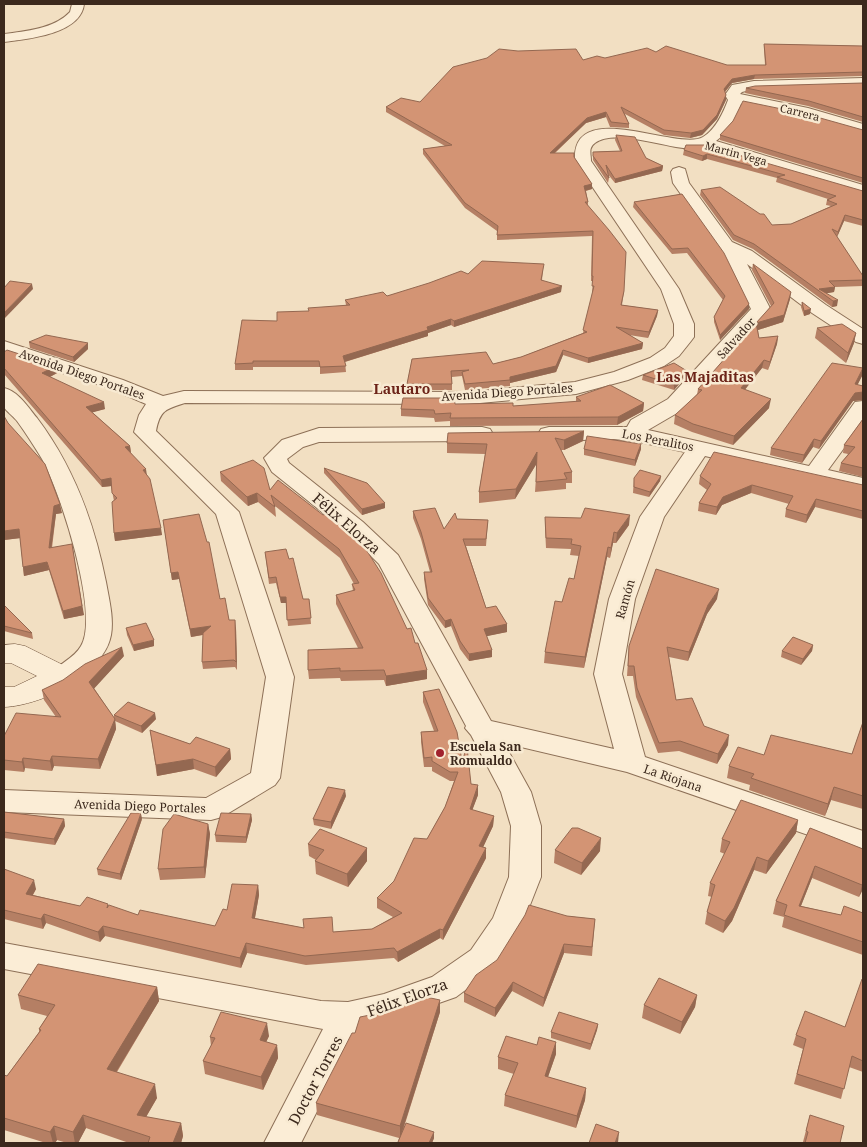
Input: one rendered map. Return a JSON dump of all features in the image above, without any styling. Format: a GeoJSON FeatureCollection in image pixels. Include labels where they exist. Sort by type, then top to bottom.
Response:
{"type":"FeatureCollection","features":[{"type":"Feature","properties":{"kind":"street"},"geometry":{"type":"LineString","coordinates":[[4,38],[43,30],[68,22],[77,12],[78,4]]}},
{"type":"Feature","properties":{"kind":"street"},"geometry":{"type":"LineString","coordinates":[[705,143],[717,133],[730,114],[736,99],[732,95],[737,88],[754,85],[863,82]]}},
{"type":"Feature","properties":{"kind":"street","name":"Carrera"},"geometry":{"type":"LineString","coordinates":[[736,99],[808,112],[863,130]]}},
{"type":"Feature","properties":{"kind":"street","name":"Martin Vega"},"geometry":{"type":"LineString","coordinates":[[606,133],[628,134],[680,143],[705,143],[863,190]]}},
{"type":"Feature","properties":{"kind":"street","name":"Avenida Diego Portales"},"geometry":{"type":"LineString","coordinates":[[4,801],[211,809],[265,778],[280,677],[228,512],[145,432],[148,414],[160,404],[184,398],[469,398],[576,388],[621,376],[657,362],[672,352],[684,337],[684,324],[670,289],[583,161],[582,149],[589,139],[606,133]]}},
{"type":"Feature","properties":{"kind":"street","name":"Salvador"},"geometry":{"type":"LineString","coordinates":[[635,434],[639,425],[676,404],[761,310],[726,245],[681,183],[679,172]]}},
{"type":"Feature","properties":{"kind":"street","name":"Salvador"},"geometry":{"type":"LineString","coordinates":[[726,245],[746,254],[819,309],[863,338]]}},
{"type":"Feature","properties":{"kind":"street","name":"Avenida Diego Portales"},"geometry":{"type":"LineString","coordinates":[[4,347],[116,384],[153,399],[160,404]]}},
{"type":"Feature","properties":{"kind":"street"},"geometry":{"type":"LineString","coordinates":[[4,394],[18,408],[47,448],[69,489],[89,558],[100,627],[93,651],[62,678],[18,697],[4,697]]}},
{"type":"Feature","properties":{"kind":"street"},"geometry":{"type":"LineString","coordinates":[[815,473],[863,407]]}},
{"type":"Feature","properties":{"kind":"street","name":"Los Peralitos"},"geometry":{"type":"LineString","coordinates":[[530,434],[614,432],[635,434],[863,485]]}},
{"type":"Feature","properties":{"kind":"street","name":"Félix Elorza"},"geometry":{"type":"LineString","coordinates":[[4,956],[321,1015],[348,1016],[385,1008],[444,987],[483,959],[507,923],[525,877],[526,826],[516,792],[479,728],[389,560],[355,527],[280,467],[275,458],[283,448],[300,439],[320,435],[503,434]]}},
{"type":"Feature","properties":{"kind":"street","name":"Ramón"},"geometry":{"type":"LineString","coordinates":[[632,763],[608,674],[622,598],[652,517],[699,448]]}},
{"type":"Feature","properties":{"kind":"street"},"geometry":{"type":"LineString","coordinates":[[4,654],[15,653],[62,678]]}},
{"type":"Feature","properties":{"kind":"street","name":"La Riojana"},"geometry":{"type":"LineString","coordinates":[[479,728],[632,763],[863,843]]}},
{"type":"Feature","properties":{"kind":"street","name":"Doctor Torres"},"geometry":{"type":"LineString","coordinates":[[282,1143],[348,1016]]}},
{"type":"Feature","properties":{"kind":"building"},"geometry":{"type":"Polygon","coordinates":[[[764,44],[863,46],[863,72],[755,75],[732,79],[724,89],[726,95],[717,115],[703,130],[691,133],[664,130],[621,107],[629,124],[611,122],[606,112],[587,118],[550,153],[574,153],[574,157],[592,184],[584,186],[588,202],[585,202],[626,252],[624,291],[621,305],[658,310],[649,332],[616,327],[643,343],[588,358],[563,350],[556,366],[510,377],[510,380],[465,384],[462,372],[469,370],[451,371],[452,384],[407,384],[412,359],[486,352],[493,364],[521,357],[587,332],[583,330],[594,286],[592,286],[593,231],[497,235],[498,226],[465,203],[423,149],[452,145],[386,107],[401,98],[420,102],[453,67],[487,58],[499,49],[518,51],[576,49],[583,60],[597,56],[605,58],[647,48],[656,52],[666,46],[727,65],[766,65],[764,44]]]}},
{"type":"Feature","properties":{"kind":"building"},"geometry":{"type":"Polygon","coordinates":[[[863,83],[863,117],[809,101],[746,88],[755,86],[863,83]]]}},
{"type":"Feature","properties":{"kind":"building"},"geometry":{"type":"Polygon","coordinates":[[[743,101],[806,114],[863,130],[863,178],[720,135],[733,121],[743,101]]]}},
{"type":"Feature","properties":{"kind":"building"},"geometry":{"type":"Polygon","coordinates":[[[616,135],[635,137],[646,158],[663,166],[615,179],[606,165],[609,178],[593,156],[593,152],[622,151],[616,135]]]}},
{"type":"Feature","properties":{"kind":"building"},"geometry":{"type":"Polygon","coordinates":[[[686,145],[704,145],[863,191],[863,220],[845,215],[838,232],[832,229],[863,276],[863,280],[829,281],[835,287],[819,289],[838,300],[833,301],[754,244],[734,235],[701,190],[720,187],[760,214],[764,214],[772,225],[791,224],[837,204],[827,200],[836,196],[777,177],[785,175],[707,154],[703,156],[684,150],[686,145]]]}},
{"type":"Feature","properties":{"kind":"building"},"geometry":{"type":"Polygon","coordinates":[[[682,194],[724,253],[749,304],[720,335],[714,317],[725,296],[688,248],[672,249],[634,202],[682,194]]]}},
{"type":"Feature","properties":{"kind":"building"},"geometry":{"type":"Polygon","coordinates":[[[482,261],[544,264],[541,280],[562,286],[454,321],[451,319],[427,327],[428,330],[343,356],[346,366],[320,367],[319,361],[253,361],[253,363],[235,364],[242,320],[277,321],[277,312],[309,311],[308,308],[350,305],[345,300],[383,292],[387,296],[461,271],[468,274],[482,261]]]}},
{"type":"Feature","properties":{"kind":"building"},"geometry":{"type":"Polygon","coordinates":[[[753,264],[791,292],[784,315],[756,323],[774,303],[753,264]]]}},
{"type":"Feature","properties":{"kind":"building"},"geometry":{"type":"Polygon","coordinates":[[[10,281],[32,284],[4,313],[4,288],[10,281]]]}},
{"type":"Feature","properties":{"kind":"building"},"geometry":{"type":"Polygon","coordinates":[[[802,302],[811,309],[804,311],[802,302]]]}},
{"type":"Feature","properties":{"kind":"building"},"geometry":{"type":"Polygon","coordinates":[[[756,323],[759,338],[778,336],[770,362],[764,360],[741,388],[771,399],[734,436],[693,424],[675,415],[702,390],[698,389],[756,323]]]}},
{"type":"Feature","properties":{"kind":"building"},"geometry":{"type":"Polygon","coordinates":[[[842,324],[856,333],[848,353],[817,328],[842,324]]]}},
{"type":"Feature","properties":{"kind":"building"},"geometry":{"type":"Polygon","coordinates":[[[46,335],[88,343],[73,357],[29,342],[46,335]]]}},
{"type":"Feature","properties":{"kind":"building"},"geometry":{"type":"Polygon","coordinates":[[[7,350],[56,366],[42,373],[104,402],[86,407],[130,446],[125,447],[146,469],[143,470],[150,479],[161,528],[114,533],[112,502],[117,498],[112,493],[111,478],[101,480],[4,368],[4,352],[7,350]]]}},
{"type":"Feature","properties":{"kind":"building"},"geometry":{"type":"Polygon","coordinates":[[[674,363],[687,371],[674,385],[643,375],[674,363]]]}},
{"type":"Feature","properties":{"kind":"building"},"geometry":{"type":"Polygon","coordinates":[[[832,363],[863,368],[855,384],[863,386],[863,392],[855,393],[821,441],[814,439],[804,455],[771,448],[832,363]]]}},
{"type":"Feature","properties":{"kind":"building"},"geometry":{"type":"Polygon","coordinates":[[[610,385],[644,403],[618,417],[450,418],[451,413],[435,414],[434,410],[401,409],[403,398],[454,398],[455,404],[513,403],[513,406],[581,401],[576,397],[610,385]]]}},
{"type":"Feature","properties":{"kind":"building"},"geometry":{"type":"Polygon","coordinates":[[[4,416],[8,423],[45,464],[60,504],[54,506],[49,548],[72,544],[82,606],[63,611],[47,562],[23,567],[19,529],[4,531],[4,416]]]}},
{"type":"Feature","properties":{"kind":"building"},"geometry":{"type":"Polygon","coordinates":[[[863,419],[863,468],[841,463],[855,447],[844,445],[863,419]]]}},
{"type":"Feature","properties":{"kind":"building"},"geometry":{"type":"Polygon","coordinates":[[[584,431],[564,440],[555,438],[572,472],[564,473],[567,479],[536,482],[537,452],[516,489],[479,492],[487,444],[447,443],[448,433],[584,431]]]}},
{"type":"Feature","properties":{"kind":"building"},"geometry":{"type":"Polygon","coordinates":[[[587,436],[641,444],[635,460],[584,449],[587,436]]]}},
{"type":"Feature","properties":{"kind":"building"},"geometry":{"type":"Polygon","coordinates":[[[714,452],[863,485],[863,511],[816,499],[807,515],[786,509],[793,496],[752,485],[723,497],[717,507],[699,503],[711,484],[700,476],[714,452]]]}},
{"type":"Feature","properties":{"kind":"building"},"geometry":{"type":"Polygon","coordinates":[[[253,460],[264,468],[270,490],[278,480],[323,515],[328,513],[360,540],[381,573],[407,629],[411,628],[415,643],[418,643],[427,670],[386,676],[384,670],[340,671],[340,668],[308,670],[308,650],[363,648],[336,595],[355,590],[352,584],[359,583],[339,549],[271,495],[275,507],[257,493],[247,497],[220,472],[253,460]]]}},
{"type":"Feature","properties":{"kind":"building"},"geometry":{"type":"Polygon","coordinates":[[[324,468],[367,483],[385,503],[362,509],[324,468]]]}},
{"type":"Feature","properties":{"kind":"building"},"geometry":{"type":"Polygon","coordinates":[[[640,470],[661,476],[650,492],[634,487],[634,478],[640,470]]]}},
{"type":"Feature","properties":{"kind":"building"},"geometry":{"type":"Polygon","coordinates":[[[435,508],[444,529],[455,513],[457,519],[488,520],[486,539],[463,539],[486,608],[496,606],[507,624],[484,629],[492,650],[469,654],[460,641],[451,619],[445,621],[428,598],[424,572],[432,572],[413,511],[435,508]]]}},
{"type":"Feature","properties":{"kind":"building"},"geometry":{"type":"Polygon","coordinates":[[[585,508],[630,515],[617,533],[614,532],[611,548],[608,547],[585,657],[545,652],[555,601],[562,602],[569,578],[574,579],[581,546],[571,544],[572,539],[546,538],[545,517],[581,518],[585,508]]]}},
{"type":"Feature","properties":{"kind":"building"},"geometry":{"type":"Polygon","coordinates":[[[199,514],[207,542],[209,542],[220,599],[225,598],[229,620],[235,620],[236,662],[234,660],[202,662],[203,633],[211,626],[190,629],[178,572],[171,573],[163,520],[199,514]]]}},
{"type":"Feature","properties":{"kind":"building"},"geometry":{"type":"Polygon","coordinates":[[[286,549],[289,559],[293,558],[303,599],[309,599],[311,618],[287,620],[286,597],[280,597],[276,577],[269,578],[265,552],[286,549]]]}},
{"type":"Feature","properties":{"kind":"building"},"geometry":{"type":"Polygon","coordinates":[[[656,569],[719,589],[708,605],[689,652],[667,647],[676,700],[692,698],[704,726],[729,735],[718,754],[680,741],[659,743],[637,688],[634,666],[628,666],[629,646],[656,569]]]}},
{"type":"Feature","properties":{"kind":"building"},"geometry":{"type":"Polygon","coordinates":[[[4,605],[32,633],[4,626],[4,605]]]}},
{"type":"Feature","properties":{"kind":"building"},"geometry":{"type":"Polygon","coordinates":[[[146,623],[154,640],[133,645],[126,628],[146,623]]]}},
{"type":"Feature","properties":{"kind":"building"},"geometry":{"type":"Polygon","coordinates":[[[793,637],[813,645],[803,659],[782,651],[793,637]]]}},
{"type":"Feature","properties":{"kind":"building"},"geometry":{"type":"Polygon","coordinates":[[[122,647],[89,682],[115,719],[98,759],[52,756],[50,761],[23,758],[22,762],[4,760],[4,736],[16,713],[61,717],[42,690],[63,680],[85,664],[122,647]]]}},
{"type":"Feature","properties":{"kind":"building"},"geometry":{"type":"Polygon","coordinates":[[[439,689],[457,732],[462,761],[467,747],[471,784],[478,785],[470,809],[494,816],[479,846],[486,848],[443,930],[440,929],[397,952],[394,948],[305,956],[246,943],[240,958],[103,926],[98,932],[44,914],[41,919],[4,910],[4,869],[34,880],[26,894],[80,906],[87,897],[108,904],[107,908],[109,905],[138,915],[140,910],[215,926],[223,909],[227,910],[232,884],[258,885],[252,918],[304,928],[303,919],[332,917],[333,932],[372,929],[402,913],[377,898],[394,881],[414,838],[427,839],[445,807],[458,772],[450,772],[432,761],[432,757],[424,758],[421,732],[438,731],[423,692],[439,689]]]}},
{"type":"Feature","properties":{"kind":"building"},"geometry":{"type":"Polygon","coordinates":[[[128,702],[155,713],[141,726],[114,715],[128,702]]]}},
{"type":"Feature","properties":{"kind":"building"},"geometry":{"type":"Polygon","coordinates":[[[863,722],[863,796],[834,787],[828,804],[751,778],[754,774],[729,766],[738,747],[764,755],[771,735],[852,754],[863,722]]]}},
{"type":"Feature","properties":{"kind":"building"},"geometry":{"type":"Polygon","coordinates":[[[150,730],[190,744],[196,737],[230,749],[215,767],[193,759],[156,765],[150,730]]]}},
{"type":"Feature","properties":{"kind":"building"},"geometry":{"type":"Polygon","coordinates":[[[328,787],[345,790],[331,822],[313,819],[328,787]]]}},
{"type":"Feature","properties":{"kind":"building"},"geometry":{"type":"Polygon","coordinates":[[[741,800],[798,820],[768,861],[757,857],[734,908],[725,921],[707,912],[715,885],[710,883],[730,842],[722,839],[741,800]]]}},
{"type":"Feature","properties":{"kind":"building"},"geometry":{"type":"Polygon","coordinates":[[[4,812],[64,819],[54,839],[4,832],[4,812]]]}},
{"type":"Feature","properties":{"kind":"building"},"geometry":{"type":"Polygon","coordinates":[[[131,813],[141,813],[120,874],[97,869],[131,813]]]}},
{"type":"Feature","properties":{"kind":"building"},"geometry":{"type":"Polygon","coordinates":[[[221,813],[251,814],[246,837],[215,835],[221,813]]]}},
{"type":"Feature","properties":{"kind":"building"},"geometry":{"type":"Polygon","coordinates":[[[174,814],[208,824],[204,867],[158,869],[163,829],[174,814]]]}},
{"type":"Feature","properties":{"kind":"building"},"geometry":{"type":"Polygon","coordinates":[[[572,828],[578,828],[601,838],[582,863],[555,850],[572,828]]]}},
{"type":"Feature","properties":{"kind":"building"},"geometry":{"type":"Polygon","coordinates":[[[810,828],[863,849],[863,883],[862,885],[815,866],[799,906],[841,915],[844,906],[863,913],[863,942],[784,915],[787,905],[776,901],[810,828]]]}},
{"type":"Feature","properties":{"kind":"building"},"geometry":{"type":"Polygon","coordinates":[[[320,829],[367,848],[347,874],[315,861],[324,850],[308,844],[320,829]]]}},
{"type":"Feature","properties":{"kind":"building"},"geometry":{"type":"Polygon","coordinates":[[[529,905],[567,916],[595,919],[592,947],[564,944],[544,998],[513,982],[495,1008],[464,993],[476,975],[497,960],[525,915],[529,905]]]}},
{"type":"Feature","properties":{"kind":"building"},"geometry":{"type":"Polygon","coordinates":[[[38,964],[157,987],[107,1069],[155,1084],[137,1115],[181,1123],[173,1143],[148,1143],[150,1137],[83,1115],[73,1132],[54,1126],[50,1132],[4,1118],[4,1075],[7,1076],[41,1030],[39,1029],[55,1005],[18,995],[38,964]]]}},
{"type":"Feature","properties":{"kind":"building"},"geometry":{"type":"Polygon","coordinates":[[[659,978],[697,995],[682,1022],[644,1005],[659,978]]]}},
{"type":"Feature","properties":{"kind":"building"},"geometry":{"type":"Polygon","coordinates":[[[862,979],[863,1061],[852,1056],[844,1089],[797,1074],[806,1039],[796,1035],[805,1011],[845,1027],[862,979]]]}},
{"type":"Feature","properties":{"kind":"building"},"geometry":{"type":"Polygon","coordinates":[[[426,997],[440,1000],[400,1126],[316,1103],[352,1033],[355,1033],[360,1017],[385,1012],[426,997]]]}},
{"type":"Feature","properties":{"kind":"building"},"geometry":{"type":"Polygon","coordinates":[[[221,1012],[267,1023],[260,1040],[277,1045],[261,1077],[203,1061],[215,1038],[210,1037],[221,1012]]]}},
{"type":"Feature","properties":{"kind":"building"},"geometry":{"type":"Polygon","coordinates":[[[559,1012],[598,1024],[591,1044],[551,1032],[559,1012]]]}},
{"type":"Feature","properties":{"kind":"building"},"geometry":{"type":"Polygon","coordinates":[[[506,1036],[537,1045],[539,1037],[556,1042],[545,1076],[586,1088],[577,1116],[505,1095],[518,1063],[498,1057],[506,1036]]]}},
{"type":"Feature","properties":{"kind":"building"},"geometry":{"type":"Polygon","coordinates":[[[810,1115],[844,1126],[840,1143],[805,1143],[810,1115]]]}},
{"type":"Feature","properties":{"kind":"building"},"geometry":{"type":"Polygon","coordinates":[[[406,1123],[434,1132],[429,1143],[398,1142],[406,1123]]]}},
{"type":"Feature","properties":{"kind":"building"},"geometry":{"type":"Polygon","coordinates":[[[596,1124],[619,1132],[615,1143],[589,1143],[596,1124]]]}},
{"type":"Feature","properties":{"kind":"place","name":"Escuela San Romualdo"},"geometry":{"type":"Point","coordinates":[440,753]}},
{"type":"Feature","properties":{"kind":"district","name":"Las Majaditas"},"geometry":{"type":"Point","coordinates":[705,376]}},
{"type":"Feature","properties":{"kind":"district","name":"Lautaro"},"geometry":{"type":"Point","coordinates":[402,388]}}]}
